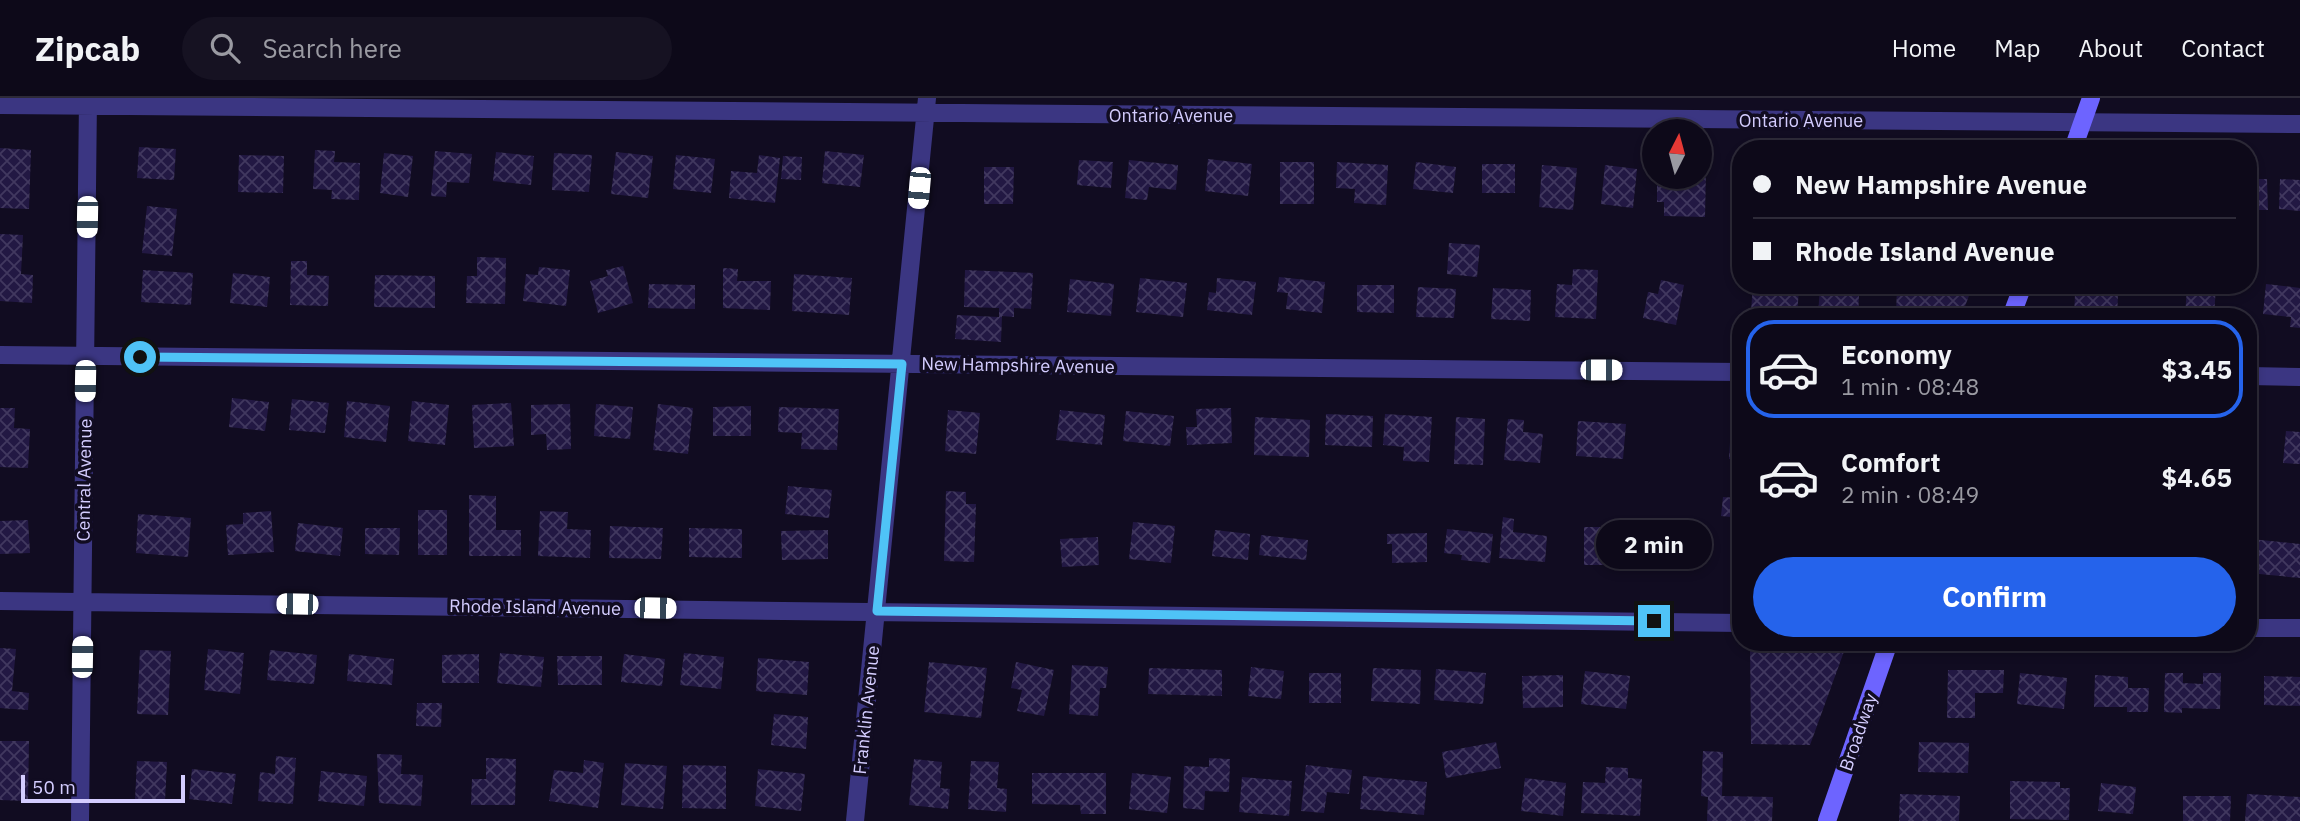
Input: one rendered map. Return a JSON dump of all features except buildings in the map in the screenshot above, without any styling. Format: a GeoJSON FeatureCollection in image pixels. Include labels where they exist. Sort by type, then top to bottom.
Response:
{"type":"FeatureCollection","features":[{"type":"Feature","properties":{"kind":"main road"},"geometry":{"type":"LineString","coordinates":[[2076,140],[2091,98]]}},
{"type":"Feature","properties":{"kind":"main road","name":"Broadway"},"geometry":{"type":"LineString","coordinates":[[1826,821],[1886,651]]}},
{"type":"Feature","properties":{"kind":"street","name":"Ontario Avenue"},"geometry":{"type":"LineString","coordinates":[[0,106],[88,102],[927,106],[2300,124]]}},
{"type":"Feature","properties":{"kind":"street","name":"Central Avenue"},"geometry":{"type":"LineString","coordinates":[[80,821],[88,102]]}},
{"type":"Feature","properties":{"kind":"street","name":"Franklin Avenue"},"geometry":{"type":"LineString","coordinates":[[855,821],[927,106]]}},
{"type":"Feature","properties":{"kind":"street","name":"New Hampshire Avenue"},"geometry":{"type":"LineString","coordinates":[[0,355],[1732,372]]}},
{"type":"Feature","properties":{"kind":"street"},"geometry":{"type":"LineString","coordinates":[[2257,376],[2300,377]]}},
{"type":"Feature","properties":{"kind":"street","name":"Rhode Island Avenue"},"geometry":{"type":"LineString","coordinates":[[0,601],[1732,623]]}},
{"type":"Feature","properties":{"kind":"street"},"geometry":{"type":"LineString","coordinates":[[2257,628],[2300,628]]}},
{"type":"Feature","properties":{"kind":"route"},"geometry":{"type":"LineString","coordinates":[[140,357],[902,364],[877,611],[1654,621]]}}]}
